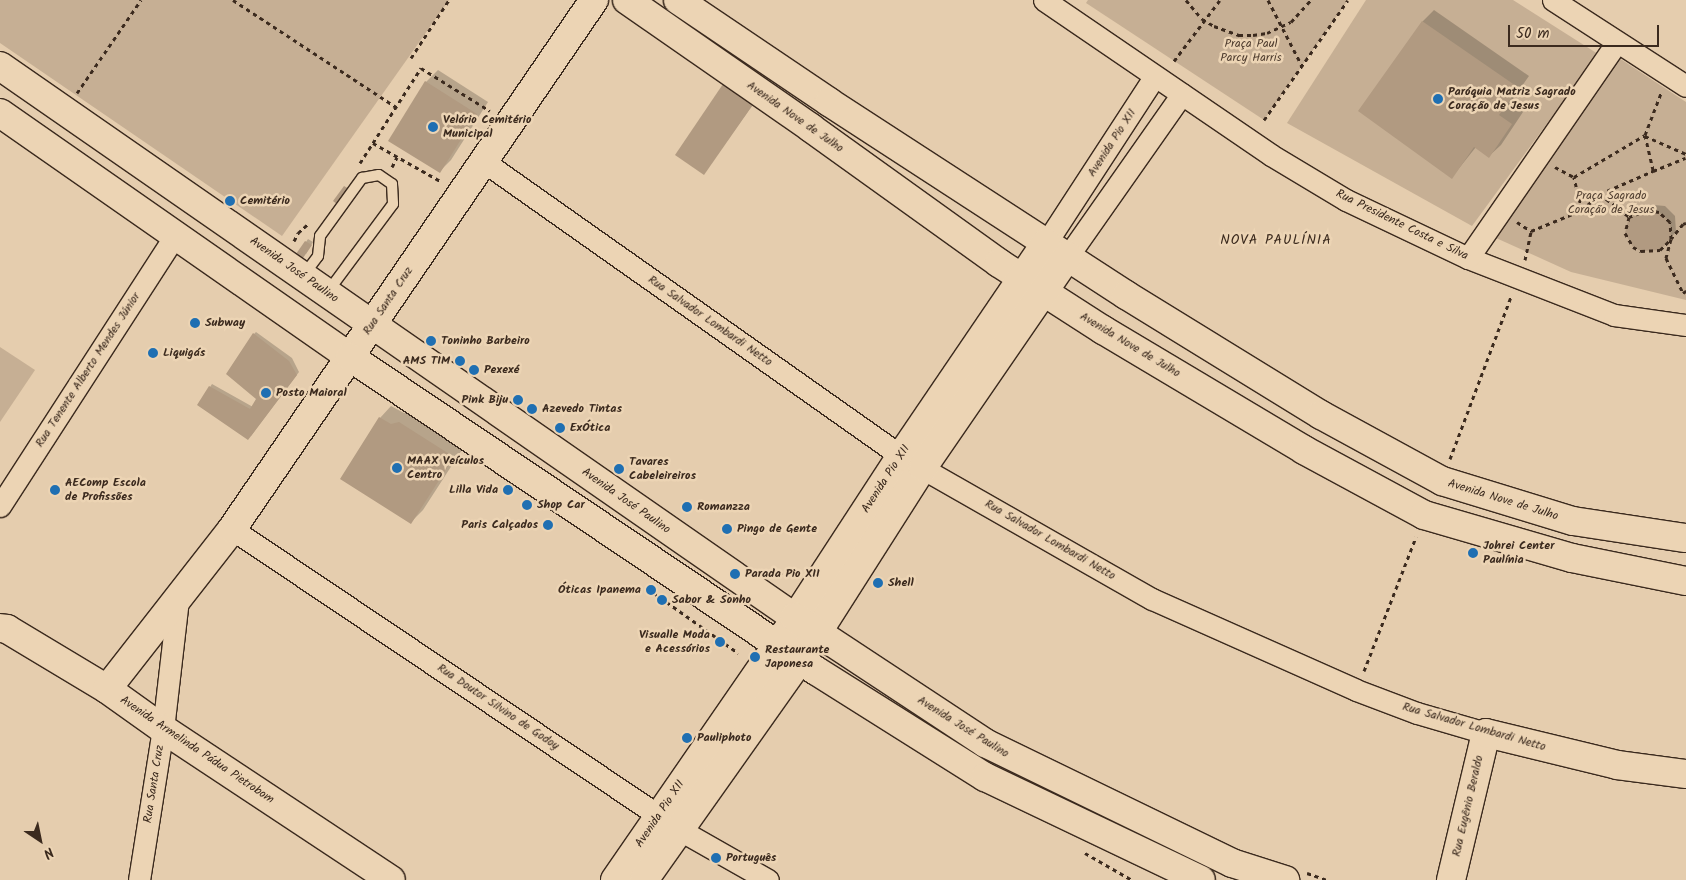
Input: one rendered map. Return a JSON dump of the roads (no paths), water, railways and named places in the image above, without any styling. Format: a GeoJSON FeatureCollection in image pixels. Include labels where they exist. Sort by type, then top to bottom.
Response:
{"type":"FeatureCollection","features":[{"type":"Feature","properties":{"kind":"street","name":"Rua Santa Cruz"},"geometry":{"type":"LineString","coordinates":[[107,690],[232,529],[594,0]]}},
{"type":"Feature","properties":{"kind":"street","name":"Avenida Nove de Julho"},"geometry":{"type":"LineString","coordinates":[[627,0],[1034,285],[1304,450],[1424,515],[1572,558],[1686,581]]}},
{"type":"Feature","properties":{"kind":"street","name":"Avenida Nove de Julho"},"geometry":{"type":"LineString","coordinates":[[678,0],[829,102],[1126,295],[1321,415],[1442,481],[1573,521],[1686,538]]}},
{"type":"Feature","properties":{"kind":"street"},"geometry":{"type":"LineString","coordinates":[[1553,0],[1686,86]]}},
{"type":"Feature","properties":{"kind":"street","name":"Rua Presidente Costa e Silva"},"geometry":{"type":"LineString","coordinates":[[1056,4],[1155,76],[1271,155],[1346,200],[1468,258],[1614,315],[1686,325]]}},
{"type":"Feature","properties":{"kind":"street"},"geometry":{"type":"LineString","coordinates":[[1468,258],[1616,42]]}},
{"type":"Feature","properties":{"kind":"street","name":"Avenida José Paulino"},"geometry":{"type":"LineString","coordinates":[[0,66],[794,617],[999,752],[1232,863],[1285,880]]}},
{"type":"Feature","properties":{"kind":"street","name":"Avenida Pio XII"},"geometry":{"type":"LineString","coordinates":[[615,880],[669,823],[800,660],[818,633],[849,560],[912,461],[1057,250],[1155,76]]}},
{"type":"Feature","properties":{"kind":"street","name":"Avenida Pio XII"},"geometry":{"type":"LineString","coordinates":[[1057,250],[1182,94]]}},
{"type":"Feature","properties":{"kind":"street"},"geometry":{"type":"LineString","coordinates":[[0,113],[350,357],[800,660],[986,777],[1167,873],[1201,880]]}},
{"type":"Feature","properties":{"kind":"street","name":"Rua Salvador Lombardi Netto"},"geometry":{"type":"LineString","coordinates":[[484,161],[912,461],[1152,599],[1356,690],[1417,713],[1486,733],[1617,765],[1686,774]]}},
{"type":"Feature","properties":{"kind":"street","name":"Rua Tenente Alberto Mendes Júnior"},"geometry":{"type":"LineString","coordinates":[[0,506],[176,234]]}},
{"type":"Feature","properties":{"kind":"street","name":"Rua Doutor Silvino de Godoy"},"geometry":{"type":"LineString","coordinates":[[232,529],[669,823],[768,880]]}},
{"type":"Feature","properties":{"kind":"street","name":"Avenida Pio XII"},"geometry":{"type":"LineString","coordinates":[[644,880],[669,823],[794,617],[849,560]]}},
{"type":"Feature","properties":{"kind":"street","name":"Rua Santa Cruz"},"geometry":{"type":"LineString","coordinates":[[139,880],[163,729],[178,599]]}},
{"type":"Feature","properties":{"kind":"street","name":"Avenida Armelinda Pádua Pietrobom"},"geometry":{"type":"LineString","coordinates":[[2,628],[107,690],[391,880]]}},
{"type":"Feature","properties":{"kind":"street","name":"Rua Eugênio Beraldo"},"geometry":{"type":"LineString","coordinates":[[1451,880],[1486,733]]}},
{"type":"Feature","properties":{"kind":"lane"},"geometry":{"type":"LineString","coordinates":[[302,277],[318,256],[320,236],[362,178],[379,175],[392,184],[393,204],[327,294]]}},
{"type":"Feature","properties":{"kind":"place","name":"Paróquia Matriz Sagrado Coração de Jesus"},"geometry":{"type":"Point","coordinates":[1438,99]}},
{"type":"Feature","properties":{"kind":"place","name":"Velório Cemitério Municipal"},"geometry":{"type":"Point","coordinates":[433,127]}},
{"type":"Feature","properties":{"kind":"place","name":"Cemitério"},"geometry":{"type":"Point","coordinates":[230,201]}},
{"type":"Feature","properties":{"kind":"place","name":"Subway"},"geometry":{"type":"Point","coordinates":[195,323]}},
{"type":"Feature","properties":{"kind":"place","name":"Toninho Barbeiro"},"geometry":{"type":"Point","coordinates":[431,341]}},
{"type":"Feature","properties":{"kind":"place","name":"Liquigás"},"geometry":{"type":"Point","coordinates":[153,353]}},
{"type":"Feature","properties":{"kind":"place","name":"AMS TIM"},"geometry":{"type":"Point","coordinates":[460,361]}},
{"type":"Feature","properties":{"kind":"place","name":"Pexexé"},"geometry":{"type":"Point","coordinates":[474,370]}},
{"type":"Feature","properties":{"kind":"place","name":"Posto Maioral"},"geometry":{"type":"Point","coordinates":[266,393]}},
{"type":"Feature","properties":{"kind":"place","name":"Pink Biju"},"geometry":{"type":"Point","coordinates":[518,400]}},
{"type":"Feature","properties":{"kind":"place","name":"Azevedo Tintas"},"geometry":{"type":"Point","coordinates":[532,409]}},
{"type":"Feature","properties":{"kind":"place","name":"ExÓtica"},"geometry":{"type":"Point","coordinates":[560,428]}},
{"type":"Feature","properties":{"kind":"place","name":"MAAX Veículos Centro"},"geometry":{"type":"Point","coordinates":[397,468]}},
{"type":"Feature","properties":{"kind":"place","name":"Tavares Cabeleireiros"},"geometry":{"type":"Point","coordinates":[619,469]}},
{"type":"Feature","properties":{"kind":"place","name":"AEComp Escola de Profissões"},"geometry":{"type":"Point","coordinates":[55,490]}},
{"type":"Feature","properties":{"kind":"place","name":"Lilla Vida"},"geometry":{"type":"Point","coordinates":[508,490]}},
{"type":"Feature","properties":{"kind":"place","name":"Shop Car"},"geometry":{"type":"Point","coordinates":[527,505]}},
{"type":"Feature","properties":{"kind":"place","name":"Romanzza"},"geometry":{"type":"Point","coordinates":[687,507]}},
{"type":"Feature","properties":{"kind":"place","name":"Paris Calçados"},"geometry":{"type":"Point","coordinates":[548,525]}},
{"type":"Feature","properties":{"kind":"place","name":"Pingo de Gente"},"geometry":{"type":"Point","coordinates":[727,529]}},
{"type":"Feature","properties":{"kind":"place","name":"Johrei Center Paulínia"},"geometry":{"type":"Point","coordinates":[1473,553]}},
{"type":"Feature","properties":{"kind":"place","name":"Parada Pio XII"},"geometry":{"type":"Point","coordinates":[735,574]}},
{"type":"Feature","properties":{"kind":"place","name":"Shell"},"geometry":{"type":"Point","coordinates":[878,583]}},
{"type":"Feature","properties":{"kind":"place","name":"Óticas Ipanema"},"geometry":{"type":"Point","coordinates":[651,590]}},
{"type":"Feature","properties":{"kind":"place","name":"Sabor & Sonho"},"geometry":{"type":"Point","coordinates":[662,600]}},
{"type":"Feature","properties":{"kind":"place","name":"Visualle Moda e Acessórios"},"geometry":{"type":"Point","coordinates":[720,642]}},
{"type":"Feature","properties":{"kind":"place","name":"Restaurante Japonesa"},"geometry":{"type":"Point","coordinates":[755,657]}},
{"type":"Feature","properties":{"kind":"place","name":"Pauliphoto"},"geometry":{"type":"Point","coordinates":[687,738]}},
{"type":"Feature","properties":{"kind":"place","name":"Português"},"geometry":{"type":"Point","coordinates":[716,858]}},
{"type":"Feature","properties":{"kind":"district","name":"NOVA PAULÍNIA"},"geometry":{"type":"Point","coordinates":[1276,240]}},
{"type":"Feature","properties":{"kind":"park label","name":"Praça Paul Parcy Harris"},"geometry":{"type":"Point","coordinates":[1251,51]}},
{"type":"Feature","properties":{"kind":"park label","name":"Praça Sagrado Coração de Jesus"},"geometry":{"type":"Point","coordinates":[1611,203]}}]}
